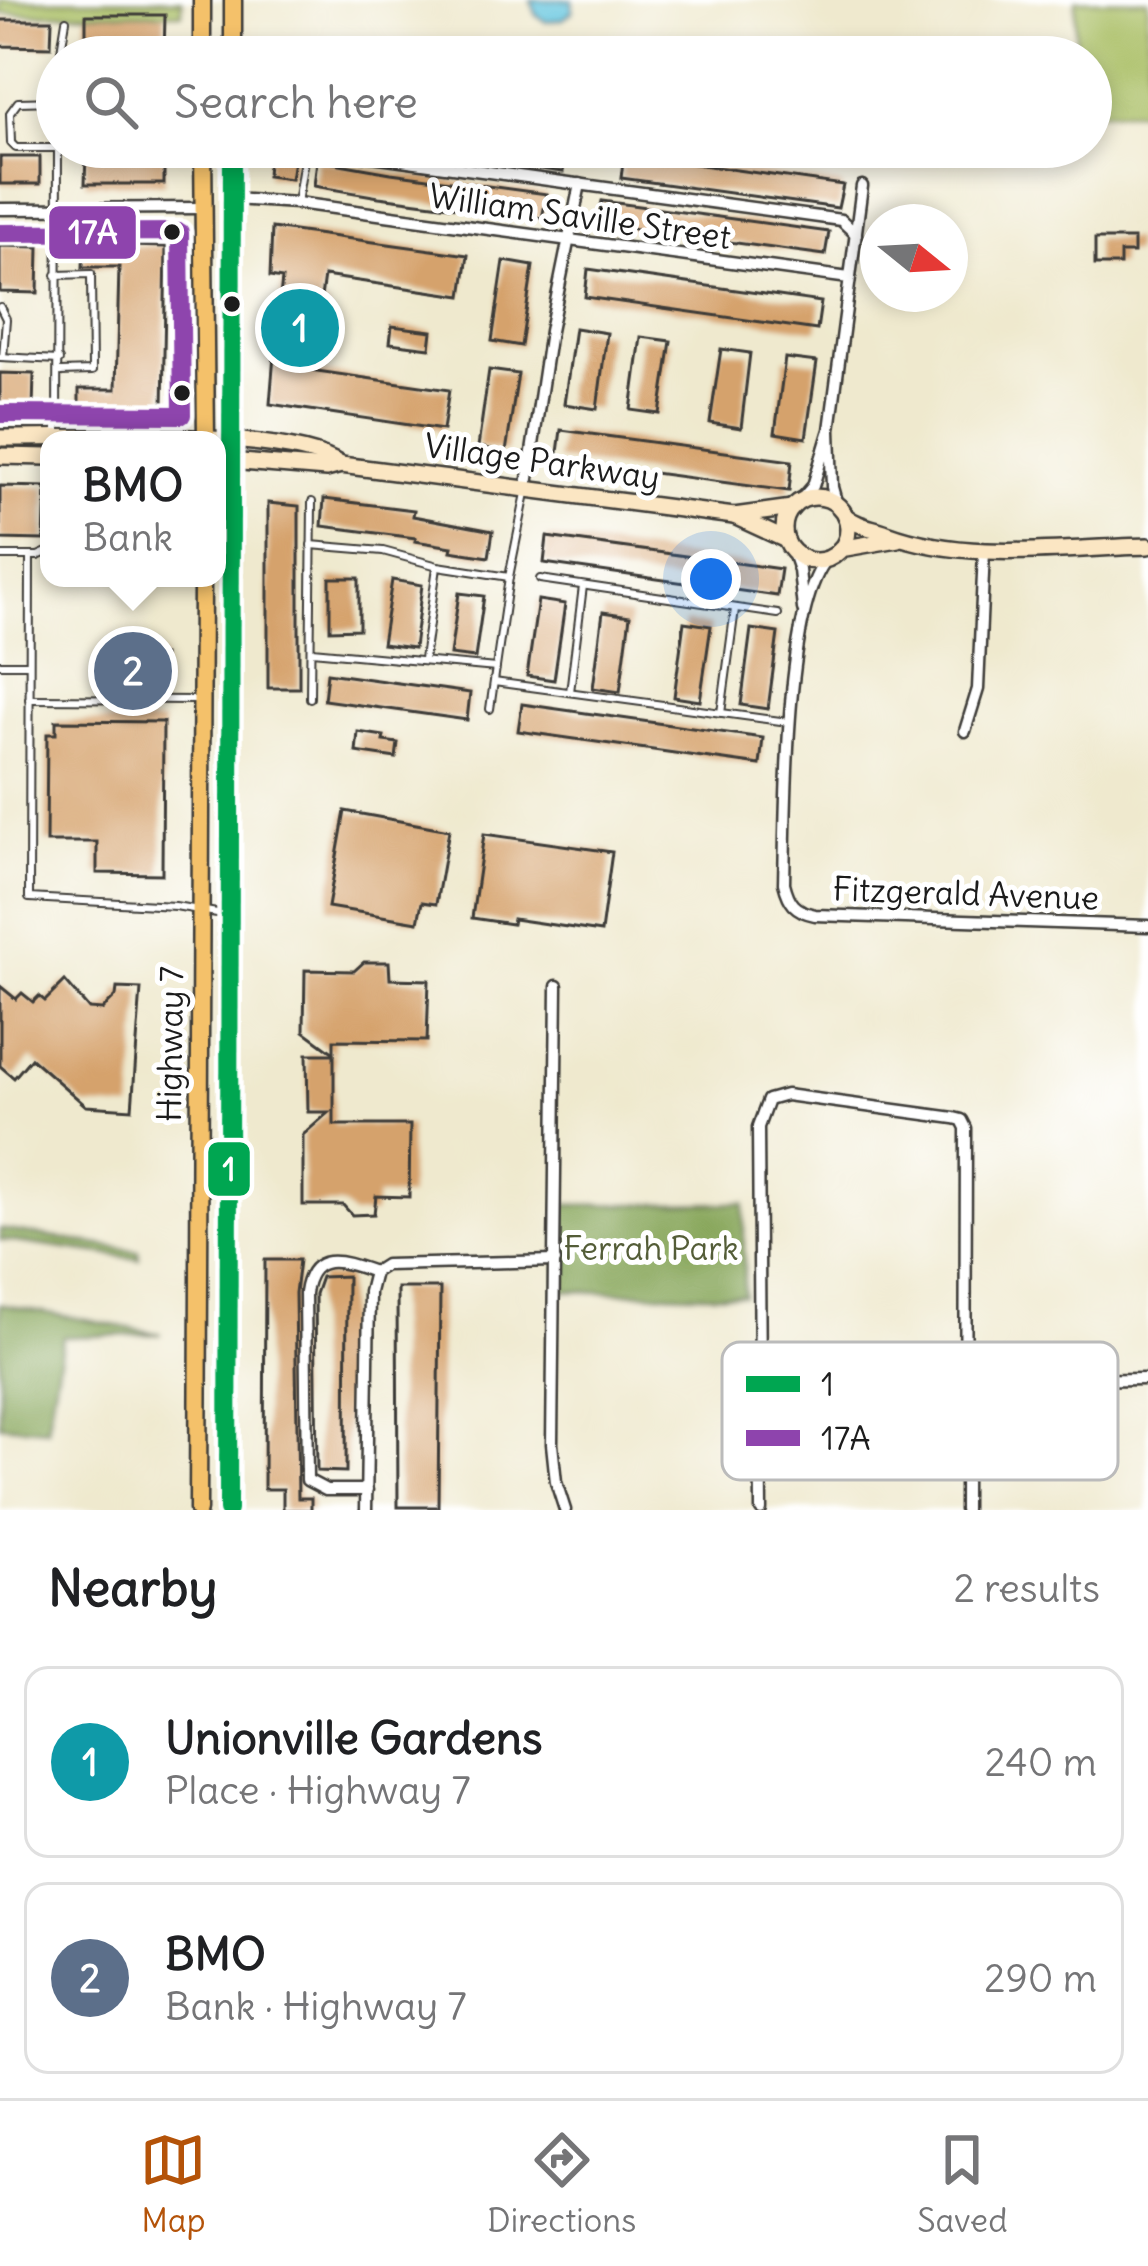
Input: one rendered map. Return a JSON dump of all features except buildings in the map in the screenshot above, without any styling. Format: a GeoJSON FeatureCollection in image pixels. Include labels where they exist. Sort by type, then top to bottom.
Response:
{"type":"FeatureCollection","features":[{"type":"Feature","properties":{"kind":"main road"},"geometry":{"type":"LineString","coordinates":[[202,0],[202,36]]}},
{"type":"Feature","properties":{"kind":"main road"},"geometry":{"type":"LineString","coordinates":[[232,36],[233,0]]}},
{"type":"Feature","properties":{"kind":"main road"},"geometry":{"type":"LineString","coordinates":[[203,168],[206,431]]}},
{"type":"Feature","properties":{"kind":"main road","name":"Highway 7"},"geometry":{"type":"LineString","coordinates":[[226,431],[232,168]]}},
{"type":"Feature","properties":{"kind":"main road","name":"Village Parkway"},"geometry":{"type":"LineString","coordinates":[[0,438],[40,439]]}},
{"type":"Feature","properties":{"kind":"main road","name":"Village Parkway"},"geometry":{"type":"LineString","coordinates":[[226,454],[734,516],[796,504]]}},
{"type":"Feature","properties":{"kind":"main road"},"geometry":{"type":"LineString","coordinates":[[0,456],[40,457]]}},
{"type":"Feature","properties":{"kind":"main road"},"geometry":{"type":"LineString","coordinates":[[898,539],[808,560],[789,545],[785,523],[796,504],[819,497],[857,525],[898,539],[984,551],[1148,546]]}},
{"type":"Feature","properties":{"kind":"main road"},"geometry":{"type":"LineString","coordinates":[[834,554],[848,533],[841,510]]}},
{"type":"Feature","properties":{"kind":"main road","name":"Village Parkway"},"geometry":{"type":"LineString","coordinates":[[734,516],[789,545]]}},
{"type":"Feature","properties":{"kind":"main road","name":"Highway 7"},"geometry":{"type":"LineString","coordinates":[[226,546],[228,1510]]}},
{"type":"Feature","properties":{"kind":"main road","name":"Highway 7"},"geometry":{"type":"LineString","coordinates":[[199,1510],[202,587]]}},
{"type":"Feature","properties":{"kind":"street"},"geometry":{"type":"LineString","coordinates":[[462,168],[841,220],[856,234]]}},
{"type":"Feature","properties":{"kind":"street"},"geometry":{"type":"LineString","coordinates":[[526,492],[566,242],[580,184]]}},
{"type":"Feature","properties":{"kind":"street"},"geometry":{"type":"LineString","coordinates":[[841,510],[832,487],[830,430],[862,186]]}},
{"type":"Feature","properties":{"kind":"street","name":"William Saville Street"},"geometry":{"type":"LineString","coordinates":[[232,199],[297,203],[849,278]]}},
{"type":"Feature","properties":{"kind":"street"},"geometry":{"type":"LineString","coordinates":[[0,209],[204,208]]}},
{"type":"Feature","properties":{"kind":"street"},"geometry":{"type":"LineString","coordinates":[[796,504],[813,486],[830,430]]}},
{"type":"Feature","properties":{"kind":"street","name":"Fitzgerald Avenue"},"geometry":{"type":"LineString","coordinates":[[789,545],[798,562],[803,612],[790,722],[784,884],[788,901],[801,912],[1148,926]]}},
{"type":"Feature","properties":{"kind":"street"},"geometry":{"type":"LineString","coordinates":[[964,731],[979,676],[984,551]]}},
{"type":"Feature","properties":{"kind":"street","name":"Fitzgerald Avenue"},"geometry":{"type":"LineString","coordinates":[[803,612],[818,572],[834,554]]}},
{"type":"Feature","properties":{"kind":"street"},"geometry":{"type":"LineString","coordinates":[[557,986],[552,1444],[565,1510]]}},
{"type":"Feature","properties":{"kind":"street"},"geometry":{"type":"LineString","coordinates":[[760,1342],[758,1126],[768,1100],[787,1096],[962,1120],[967,1137],[966,1342]]}},
{"type":"Feature","properties":{"kind":"street"},"geometry":{"type":"LineString","coordinates":[[367,1490],[326,1490],[307,1480],[305,1294],[314,1267],[325,1262],[374,1272],[386,1265],[555,1262]]}},
{"type":"Feature","properties":{"kind":"street"},"geometry":{"type":"LineString","coordinates":[[366,1510],[369,1292],[374,1272]]}},
{"type":"Feature","properties":{"kind":"street"},"geometry":{"type":"LineString","coordinates":[[1118,1379],[1148,1379]]}},
{"type":"Feature","properties":{"kind":"street"},"geometry":{"type":"LineString","coordinates":[[761,1480],[761,1510]]}},
{"type":"Feature","properties":{"kind":"street"},"geometry":{"type":"LineString","coordinates":[[965,1480],[965,1510]]}},
{"type":"Feature","properties":{"kind":"lane"},"geometry":{"type":"LineString","coordinates":[[63,36],[66,20]]}},
{"type":"Feature","properties":{"kind":"lane"},"geometry":{"type":"LineString","coordinates":[[36,100],[18,102],[10,113],[11,143],[36,149]]}},
{"type":"Feature","properties":{"kind":"lane"},"geometry":{"type":"LineString","coordinates":[[58,168],[58,431]]}},
{"type":"Feature","properties":{"kind":"lane"},"geometry":{"type":"LineString","coordinates":[[297,203],[303,168]]}},
{"type":"Feature","properties":{"kind":"lane"},"geometry":{"type":"LineString","coordinates":[[56,274],[91,274],[92,313],[92,371],[58,372]]}},
{"type":"Feature","properties":{"kind":"lane"},"geometry":{"type":"LineString","coordinates":[[0,307],[6,319],[2,357],[58,360]]}},
{"type":"Feature","properties":{"kind":"lane"},"geometry":{"type":"LineString","coordinates":[[490,709],[508,577],[526,492]]}},
{"type":"Feature","properties":{"kind":"lane"},"geometry":{"type":"LineString","coordinates":[[310,698],[312,502]]}},
{"type":"Feature","properties":{"kind":"lane"},"geometry":{"type":"LineString","coordinates":[[311,545],[382,551],[508,577]]}},
{"type":"Feature","properties":{"kind":"lane"},"geometry":{"type":"LineString","coordinates":[[0,556],[40,553]]}},
{"type":"Feature","properties":{"kind":"lane"},"geometry":{"type":"LineString","coordinates":[[30,556],[29,898],[230,916]]}},
{"type":"Feature","properties":{"kind":"lane"},"geometry":{"type":"LineString","coordinates":[[424,658],[438,566]]}},
{"type":"Feature","properties":{"kind":"lane"},"geometry":{"type":"LineString","coordinates":[[540,579],[778,614]]}},
{"type":"Feature","properties":{"kind":"lane"},"geometry":{"type":"LineString","coordinates":[[569,692],[583,586]]}},
{"type":"Feature","properties":{"kind":"lane"},"geometry":{"type":"LineString","coordinates":[[722,712],[735,608]]}},
{"type":"Feature","properties":{"kind":"lane"},"geometry":{"type":"LineString","coordinates":[[312,651],[496,668]]}},
{"type":"Feature","properties":{"kind":"lane"},"geometry":{"type":"LineString","coordinates":[[0,664],[29,664]]}},
{"type":"Feature","properties":{"kind":"lane"},"geometry":{"type":"LineString","coordinates":[[494,682],[790,722]]}},
{"type":"Feature","properties":{"kind":"lane"},"geometry":{"type":"LineString","coordinates":[[29,699],[201,700]]}},
{"type":"Feature","properties":{"kind":"green space"},"geometry":{"type":"Polygon","coordinates":[[[0,0],[182,0],[182,13],[0,14],[0,0]]]}},
{"type":"Feature","properties":{"kind":"green space"},"geometry":{"type":"Polygon","coordinates":[[[1076,0],[1148,0],[1148,111],[1112,111],[1112,36],[1075,36],[1076,0]]]}},
{"type":"Feature","properties":{"kind":"green space","name":"Ferrah Park"},"geometry":{"type":"Polygon","coordinates":[[[744,1203],[744,1295],[559,1291],[559,1205],[744,1203]]]}},
{"type":"Feature","properties":{"kind":"green space"},"geometry":{"type":"Polygon","coordinates":[[[0,1229],[139,1251],[139,1259],[0,1240],[0,1229]]]}},
{"type":"Feature","properties":{"kind":"green space"},"geometry":{"type":"Polygon","coordinates":[[[0,1304],[161,1334],[63,1337],[47,1429],[0,1425],[0,1304]]]}},
{"type":"Feature","properties":{"kind":"water"},"geometry":{"type":"Polygon","coordinates":[[[531,0],[573,0],[572,12],[546,22],[537,16],[531,0]]]}},
{"type":"Feature","properties":{"kind":"transit line","name":"1"},"geometry":{"type":"LineString","coordinates":[[228,1510],[232,168]]}},
{"type":"Feature","properties":{"kind":"transit line","name":"17A"},"geometry":{"type":"LineString","coordinates":[[0,233],[180,232],[182,415],[0,414]]}},
{"type":"Feature","properties":{"kind":"place","name":"Unionville Gardens"},"geometry":{"type":"Point","coordinates":[300,328]}},
{"type":"Feature","properties":{"kind":"place","name":"BMO"},"geometry":{"type":"Point","coordinates":[133,671]}}]}
